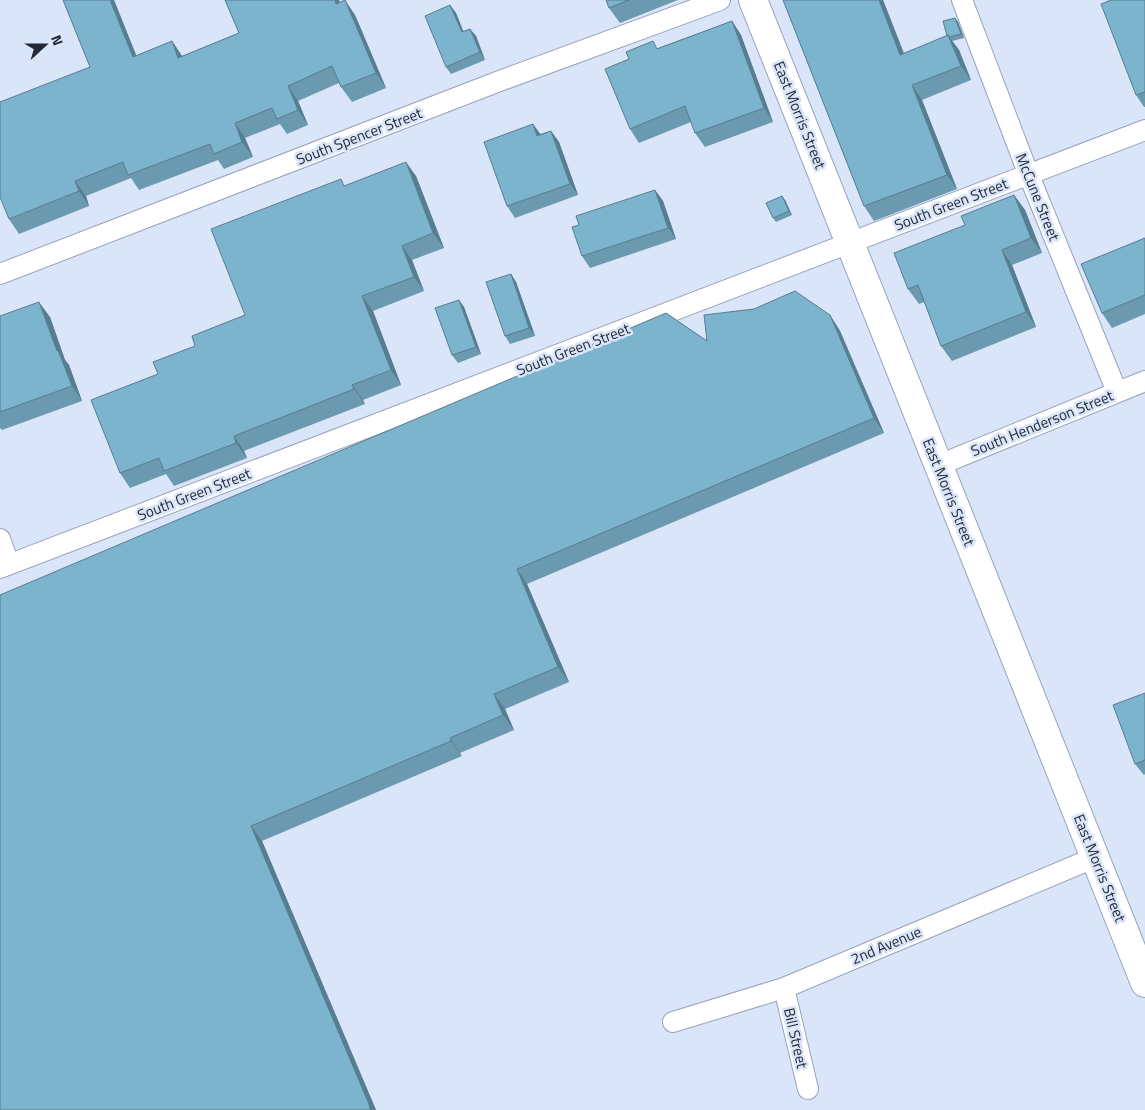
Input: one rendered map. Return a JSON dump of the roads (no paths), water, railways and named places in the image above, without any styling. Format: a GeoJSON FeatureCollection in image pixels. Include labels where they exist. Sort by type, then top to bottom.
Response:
{"type":"FeatureCollection","features":[{"type":"Feature","properties":{"kind":"main road","name":"East Morris Street"},"geometry":{"type":"LineString","coordinates":[[753,0],[1145,984]]}},
{"type":"Feature","properties":{"kind":"street","name":"South Spencer Street"},"geometry":{"type":"LineString","coordinates":[[0,274],[488,86],[720,0]]}},
{"type":"Feature","properties":{"kind":"street","name":"McCune Street"},"geometry":{"type":"LineString","coordinates":[[962,0],[1028,173],[1118,392]]}},
{"type":"Feature","properties":{"kind":"street","name":"South Green Street"},"geometry":{"type":"LineString","coordinates":[[5,566],[851,243],[1028,173],[1145,130]]}},
{"type":"Feature","properties":{"kind":"street","name":"South Henderson Street"},"geometry":{"type":"LineString","coordinates":[[939,465],[1145,382]]}},
{"type":"Feature","properties":{"kind":"street"},"geometry":{"type":"LineString","coordinates":[[0,539],[5,566]]}},
{"type":"Feature","properties":{"kind":"street","name":"2nd Avenue"},"geometry":{"type":"LineString","coordinates":[[673,1022],[784,988],[1096,857]]}},
{"type":"Feature","properties":{"kind":"street","name":"Bill Street"},"geometry":{"type":"LineString","coordinates":[[784,988],[808,1088]]}}]}
